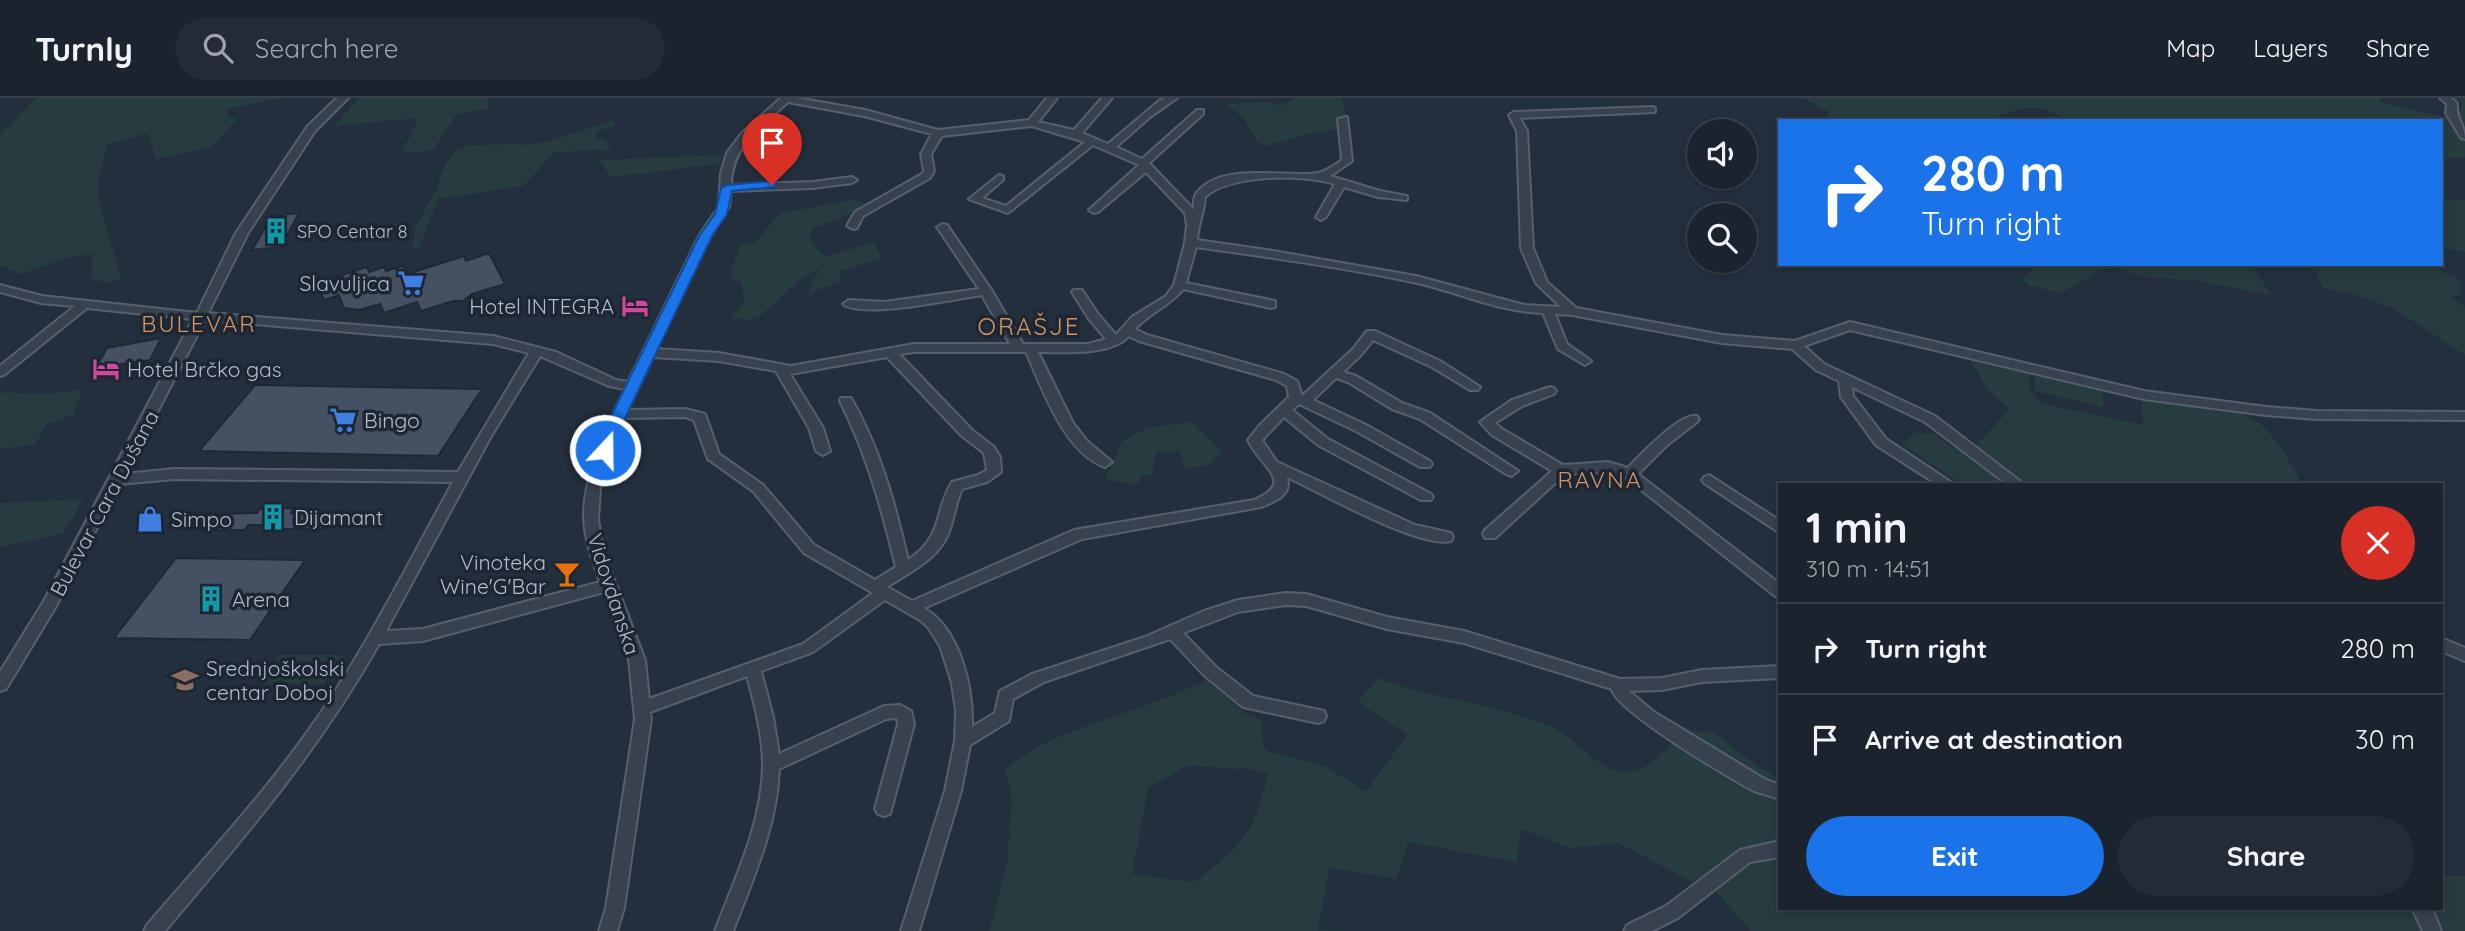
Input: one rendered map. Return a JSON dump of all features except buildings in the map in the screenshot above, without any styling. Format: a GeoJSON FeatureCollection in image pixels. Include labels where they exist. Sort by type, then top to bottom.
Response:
{"type":"FeatureCollection","features":[{"type":"Feature","properties":{"kind":"street","name":"Bulevar Cara Dušana"},"geometry":{"type":"LineString","coordinates":[[0,685],[51,604],[242,233],[290,157],[311,129],[343,98]]}},
{"type":"Feature","properties":{"kind":"street"},"geometry":{"type":"LineString","coordinates":[[787,98],[865,113],[938,133],[1032,123],[1076,134],[1145,165],[1190,212],[1193,225]]}},
{"type":"Feature","properties":{"kind":"street","name":"Vidovdanska"},"geometry":{"type":"LineString","coordinates":[[608,931],[615,908],[638,764],[642,708],[637,660],[596,551],[591,519],[592,495],[598,469],[619,414],[651,353],[705,236],[721,214],[727,188],[726,173],[732,153],[746,135],[787,98]]}},
{"type":"Feature","properties":{"kind":"street"},"geometry":{"type":"LineString","coordinates":[[1032,123],[1052,98]]}},
{"type":"Feature","properties":{"kind":"street"},"geometry":{"type":"LineString","coordinates":[[1076,134],[1107,98]]}},
{"type":"Feature","properties":{"kind":"street"},"geometry":{"type":"LineString","coordinates":[[1110,147],[1127,134],[1149,110],[1172,98]]}},
{"type":"Feature","properties":{"kind":"street"},"geometry":{"type":"LineString","coordinates":[[2449,99],[2452,103],[2451,113],[2465,136]]}},
{"type":"Feature","properties":{"kind":"street"},"geometry":{"type":"LineString","coordinates":[[1572,311],[1542,283],[1527,248],[1522,131],[1514,115],[1652,110]]}},
{"type":"Feature","properties":{"kind":"street"},"geometry":{"type":"LineString","coordinates":[[1094,210],[1200,112]]}},
{"type":"Feature","properties":{"kind":"street"},"geometry":{"type":"LineString","coordinates":[[1320,176],[1347,161],[1343,119]]}},
{"type":"Feature","properties":{"kind":"street"},"geometry":{"type":"LineString","coordinates":[[853,226],[859,214],[926,176],[929,171],[926,154],[938,133]]}},
{"type":"Feature","properties":{"kind":"street"},"geometry":{"type":"LineString","coordinates":[[999,178],[974,199],[1008,209],[1093,140]]}},
{"type":"Feature","properties":{"kind":"street"},"geometry":{"type":"LineString","coordinates":[[651,353],[732,358],[781,369],[812,368],[923,348],[1088,348],[1115,341],[1129,331],[1136,320],[1170,298],[1180,285],[1193,225],[1199,211],[1200,196],[1215,183],[1240,178],[1320,176],[1403,198]]}},
{"type":"Feature","properties":{"kind":"street"},"geometry":{"type":"LineString","coordinates":[[727,188],[813,185],[852,180]]}},
{"type":"Feature","properties":{"kind":"street"},"geometry":{"type":"LineString","coordinates":[[1321,218],[1341,183]]}},
{"type":"Feature","properties":{"kind":"street"},"geometry":{"type":"LineString","coordinates":[[943,227],[1024,347],[1067,425],[1082,444],[1105,462]]}},
{"type":"Feature","properties":{"kind":"street"},"geometry":{"type":"LineString","coordinates":[[1191,243],[1416,279],[1523,309],[1572,311],[1722,339],[1795,345],[1809,342],[1834,329],[1850,326],[2144,395],[2316,415],[2465,416]]}},
{"type":"Feature","properties":{"kind":"street"},"geometry":{"type":"LineString","coordinates":[[1180,285],[1271,304]]}},
{"type":"Feature","properties":{"kind":"street"},"geometry":{"type":"LineString","coordinates":[[0,288],[41,299],[201,317],[462,335],[537,350],[577,364],[613,383],[633,387]]}},
{"type":"Feature","properties":{"kind":"street"},"geometry":{"type":"LineString","coordinates":[[849,304],[884,306],[986,290]]}},
{"type":"Feature","properties":{"kind":"street"},"geometry":{"type":"LineString","coordinates":[[1079,292],[1093,316],[1115,341]]}},
{"type":"Feature","properties":{"kind":"street"},"geometry":{"type":"LineString","coordinates":[[0,372],[86,303]]}},
{"type":"Feature","properties":{"kind":"street"},"geometry":{"type":"LineString","coordinates":[[1548,311],[1562,346],[1585,361]]}},
{"type":"Feature","properties":{"kind":"street"},"geometry":{"type":"LineString","coordinates":[[1129,331],[1143,338],[1290,381],[1300,399],[1361,428],[1425,464]]}},
{"type":"Feature","properties":{"kind":"street"},"geometry":{"type":"LineString","coordinates":[[911,608],[1079,534],[1264,502],[1280,488],[1281,477],[1275,466],[1257,447],[1255,440],[1262,430],[1357,352],[1371,334],[1436,364],[1475,387]]}},
{"type":"Feature","properties":{"kind":"street"},"geometry":{"type":"LineString","coordinates":[[1795,345],[1820,367],[1930,419],[2015,483]]}},
{"type":"Feature","properties":{"kind":"street"},"geometry":{"type":"LineString","coordinates":[[153,931],[300,755],[375,638],[461,477],[537,350]]}},
{"type":"Feature","properties":{"kind":"street"},"geometry":{"type":"LineString","coordinates":[[642,708],[753,670],[821,641],[903,568],[922,557],[935,545],[949,512],[955,488],[995,472],[989,450],[967,433],[890,352]]}},
{"type":"Feature","properties":{"kind":"street"},"geometry":{"type":"LineString","coordinates":[[781,369],[816,428],[823,451]]}},
{"type":"Feature","properties":{"kind":"street"},"geometry":{"type":"LineString","coordinates":[[1334,373],[1352,380],[1396,406],[1425,416],[1511,471]]}},
{"type":"Feature","properties":{"kind":"street"},"geometry":{"type":"LineString","coordinates":[[1844,380],[1847,397],[1881,442],[1937,482]]}},
{"type":"Feature","properties":{"kind":"street"},"geometry":{"type":"LineString","coordinates":[[1549,391],[1517,403],[1487,422],[1505,437],[1561,470],[1608,467],[1630,474],[1778,590]]}},
{"type":"Feature","properties":{"kind":"street"},"geometry":{"type":"LineString","coordinates":[[846,401],[868,442],[886,497],[903,568]]}},
{"type":"Feature","properties":{"kind":"street"},"geometry":{"type":"LineString","coordinates":[[1285,411],[1332,448],[1426,497]]}},
{"type":"Feature","properties":{"kind":"street"},"geometry":{"type":"LineString","coordinates":[[619,414],[685,413],[700,417],[713,456],[758,488],[809,549],[933,623],[947,644],[960,683],[964,712],[963,741],[953,791],[910,931]]}},
{"type":"Feature","properties":{"kind":"street"},"geometry":{"type":"LineString","coordinates":[[1630,474],[1661,443],[1692,419]]}},
{"type":"Feature","properties":{"kind":"street"},"geometry":{"type":"LineString","coordinates":[[1275,466],[1410,529],[1427,535],[1446,537]]}},
{"type":"Feature","properties":{"kind":"street"},"geometry":{"type":"LineString","coordinates":[[1490,534],[1561,470]]}},
{"type":"Feature","properties":{"kind":"street"},"geometry":{"type":"LineString","coordinates":[[116,480],[174,474],[461,477]]}},
{"type":"Feature","properties":{"kind":"street"},"geometry":{"type":"LineString","coordinates":[[1709,480],[1778,527]]}},
{"type":"Feature","properties":{"kind":"street"},"geometry":{"type":"LineString","coordinates":[[375,638],[430,633],[608,584]]}},
{"type":"Feature","properties":{"kind":"street"},"geometry":{"type":"LineString","coordinates":[[963,741],[1003,716],[1006,696],[1038,678],[1173,632],[1209,615],[1262,601],[1306,600],[1387,623],[1464,637],[1620,685],[1662,684],[1702,676],[1778,672]]}},
{"type":"Feature","properties":{"kind":"street"},"geometry":{"type":"LineString","coordinates":[[1173,632],[1210,671],[1249,702],[1318,716]]}},
{"type":"Feature","properties":{"kind":"street"},"geometry":{"type":"LineString","coordinates":[[2443,645],[2465,654]]}},
{"type":"Feature","properties":{"kind":"street"},"geometry":{"type":"LineString","coordinates":[[724,931],[757,841],[771,780],[763,706],[753,670]]}},
{"type":"Feature","properties":{"kind":"street"},"geometry":{"type":"LineString","coordinates":[[1620,685],[1619,692],[1659,724],[1761,786],[1778,791]]}},
{"type":"Feature","properties":{"kind":"street"},"geometry":{"type":"LineString","coordinates":[[771,765],[884,713],[900,711],[905,716],[906,724],[884,809]]}},
{"type":"Feature","properties":{"kind":"street"},"geometry":{"type":"LineString","coordinates":[[1633,931],[1672,912],[1746,855],[1778,849]]}},
{"type":"Feature","properties":{"kind":"street"},"geometry":{"type":"LineString","coordinates":[[2422,910],[2432,931]]}},
{"type":"Feature","properties":{"kind":"green space"},"geometry":{"type":"Polygon","coordinates":[[[36,98],[281,98],[226,109],[227,115],[237,119],[211,147],[156,159],[148,133],[108,144],[97,182],[100,205],[121,279],[108,283],[92,279],[92,254],[66,258],[21,274],[0,265],[0,135],[36,98]]]}},
{"type":"Feature","properties":{"kind":"green space"},"geometry":{"type":"Polygon","coordinates":[[[359,98],[489,98],[488,108],[457,114],[433,150],[407,153],[401,147],[410,138],[418,118],[334,126],[359,98]]]}},
{"type":"Feature","properties":{"kind":"green space"},"geometry":{"type":"Polygon","coordinates":[[[1294,98],[1342,98],[1349,127],[1307,134],[1266,146],[1256,141],[1245,120],[1227,104],[1265,102],[1281,106],[1294,98]]]}},
{"type":"Feature","properties":{"kind":"green space"},"geometry":{"type":"Polygon","coordinates":[[[1802,98],[2382,98],[2379,102],[2457,120],[2462,103],[2455,98],[2465,98],[2465,157],[2443,158],[2443,119],[2064,119],[2050,111],[2025,108],[1998,119],[1829,119],[1828,111],[1802,98]]]}},
{"type":"Feature","properties":{"kind":"green space"},"geometry":{"type":"Polygon","coordinates":[[[614,120],[615,125],[594,133],[598,139],[606,141],[611,150],[555,152],[523,186],[438,199],[419,248],[412,248],[416,226],[454,152],[469,145],[535,144],[550,141],[614,120]]]}},
{"type":"Feature","properties":{"kind":"green space"},"geometry":{"type":"Polygon","coordinates":[[[724,155],[718,164],[611,177],[599,160],[724,155]]]}},
{"type":"Feature","properties":{"kind":"green space"},"geometry":{"type":"Polygon","coordinates":[[[2443,199],[2465,200],[2465,252],[2449,249],[2443,251],[2443,199]]]}},
{"type":"Feature","properties":{"kind":"green space"},"geometry":{"type":"Polygon","coordinates":[[[854,200],[871,204],[813,229],[811,241],[826,257],[873,242],[883,258],[840,271],[841,281],[808,294],[820,268],[797,282],[761,315],[747,321],[732,316],[744,302],[742,283],[732,279],[731,271],[740,245],[755,243],[780,213],[854,200]]]}},
{"type":"Feature","properties":{"kind":"green space"},"geometry":{"type":"Polygon","coordinates":[[[2031,266],[2252,266],[2271,295],[2199,281],[2135,276],[2119,268],[2099,270],[2095,275],[2060,293],[2028,285],[2022,278],[2031,266]]]}},
{"type":"Feature","properties":{"kind":"green space"},"geometry":{"type":"Polygon","coordinates":[[[2312,266],[2437,266],[2460,281],[2461,295],[2451,296],[2465,308],[2465,355],[2393,308],[2350,293],[2323,288],[2312,266]]]}},
{"type":"Feature","properties":{"kind":"green space"},"geometry":{"type":"Polygon","coordinates":[[[1970,360],[2029,374],[2029,388],[2040,403],[2143,425],[2142,401],[2200,406],[2243,414],[2269,432],[2302,483],[1960,483],[1902,445],[1916,432],[1935,434],[1955,449],[1977,444],[2010,409],[1988,390],[1970,360]]]}},
{"type":"Feature","properties":{"kind":"green space"},"geometry":{"type":"Polygon","coordinates":[[[2035,374],[2103,389],[2103,407],[2035,391],[2035,374]]]}},
{"type":"Feature","properties":{"kind":"green space"},"geometry":{"type":"Polygon","coordinates":[[[82,390],[73,414],[45,425],[36,444],[0,449],[0,392],[41,394],[82,390]]]}},
{"type":"Feature","properties":{"kind":"green space"},"geometry":{"type":"Polygon","coordinates":[[[1191,422],[1222,451],[1208,465],[1184,469],[1180,451],[1156,452],[1152,475],[1141,475],[1138,484],[1105,480],[1122,441],[1148,428],[1191,422]]]}},
{"type":"Feature","properties":{"kind":"green space"},"geometry":{"type":"Polygon","coordinates":[[[83,499],[64,533],[0,547],[0,503],[83,499]]]}},
{"type":"Feature","properties":{"kind":"green space"},"geometry":{"type":"Polygon","coordinates":[[[279,655],[342,655],[324,684],[260,684],[279,655]]]}},
{"type":"Feature","properties":{"kind":"green space"},"geometry":{"type":"Polygon","coordinates":[[[1211,678],[1242,712],[1261,720],[1263,746],[1267,751],[1325,766],[1366,792],[1407,735],[1358,702],[1378,679],[1511,713],[1554,728],[1598,762],[1617,772],[1626,773],[1642,768],[1686,730],[1714,733],[1757,766],[1778,778],[1778,910],[2443,910],[2443,876],[2465,876],[2465,931],[1751,931],[1712,887],[1692,882],[1618,843],[1571,848],[1521,829],[1517,862],[1408,842],[1397,879],[1329,868],[1318,930],[1359,931],[989,931],[1007,865],[1012,795],[1005,771],[1030,752],[1057,738],[1211,678]],[[1186,766],[1148,788],[1132,874],[1194,882],[1224,859],[1244,837],[1258,811],[1268,774],[1250,769],[1186,766]]]}},
{"type":"Feature","properties":{"kind":"place","name":"SPO Centar 8"},"geometry":{"type":"Point","coordinates":[276,231]}},
{"type":"Feature","properties":{"kind":"place","name":"Slavuljica"},"geometry":{"type":"Point","coordinates":[411,283]}},
{"type":"Feature","properties":{"kind":"place","name":"Hotel INTEGRA"},"geometry":{"type":"Point","coordinates":[635,306]}},
{"type":"Feature","properties":{"kind":"place","name":"Hotel Brčko gas"},"geometry":{"type":"Point","coordinates":[106,369]}},
{"type":"Feature","properties":{"kind":"place","name":"Bingo"},"geometry":{"type":"Point","coordinates":[343,420]}},
{"type":"Feature","properties":{"kind":"place","name":"Dijamant"},"geometry":{"type":"Point","coordinates":[273,517]}},
{"type":"Feature","properties":{"kind":"place","name":"Simpo"},"geometry":{"type":"Point","coordinates":[150,519]}},
{"type":"Feature","properties":{"kind":"place","name":"Vinoteka Wine'G'Bar"},"geometry":{"type":"Point","coordinates":[567,574]}},
{"type":"Feature","properties":{"kind":"place","name":"Arena"},"geometry":{"type":"Point","coordinates":[211,599]}},
{"type":"Feature","properties":{"kind":"place","name":"Srednjoškolski centar Doboj"},"geometry":{"type":"Point","coordinates":[185,680]}},
{"type":"Feature","properties":{"kind":"district","name":"BULEVAR"},"geometry":{"type":"Point","coordinates":[199,323]}},
{"type":"Feature","properties":{"kind":"district","name":"ORAŠJE"},"geometry":{"type":"Point","coordinates":[1029,326]}},
{"type":"Feature","properties":{"kind":"district","name":"RAVNA"},"geometry":{"type":"Point","coordinates":[1600,479]}},
{"type":"Feature","properties":{"kind":"route"},"geometry":{"type":"LineString","coordinates":[[605,450],[619,414],[651,353],[705,236],[721,214],[726,202],[727,188],[772,185]]}}]}
